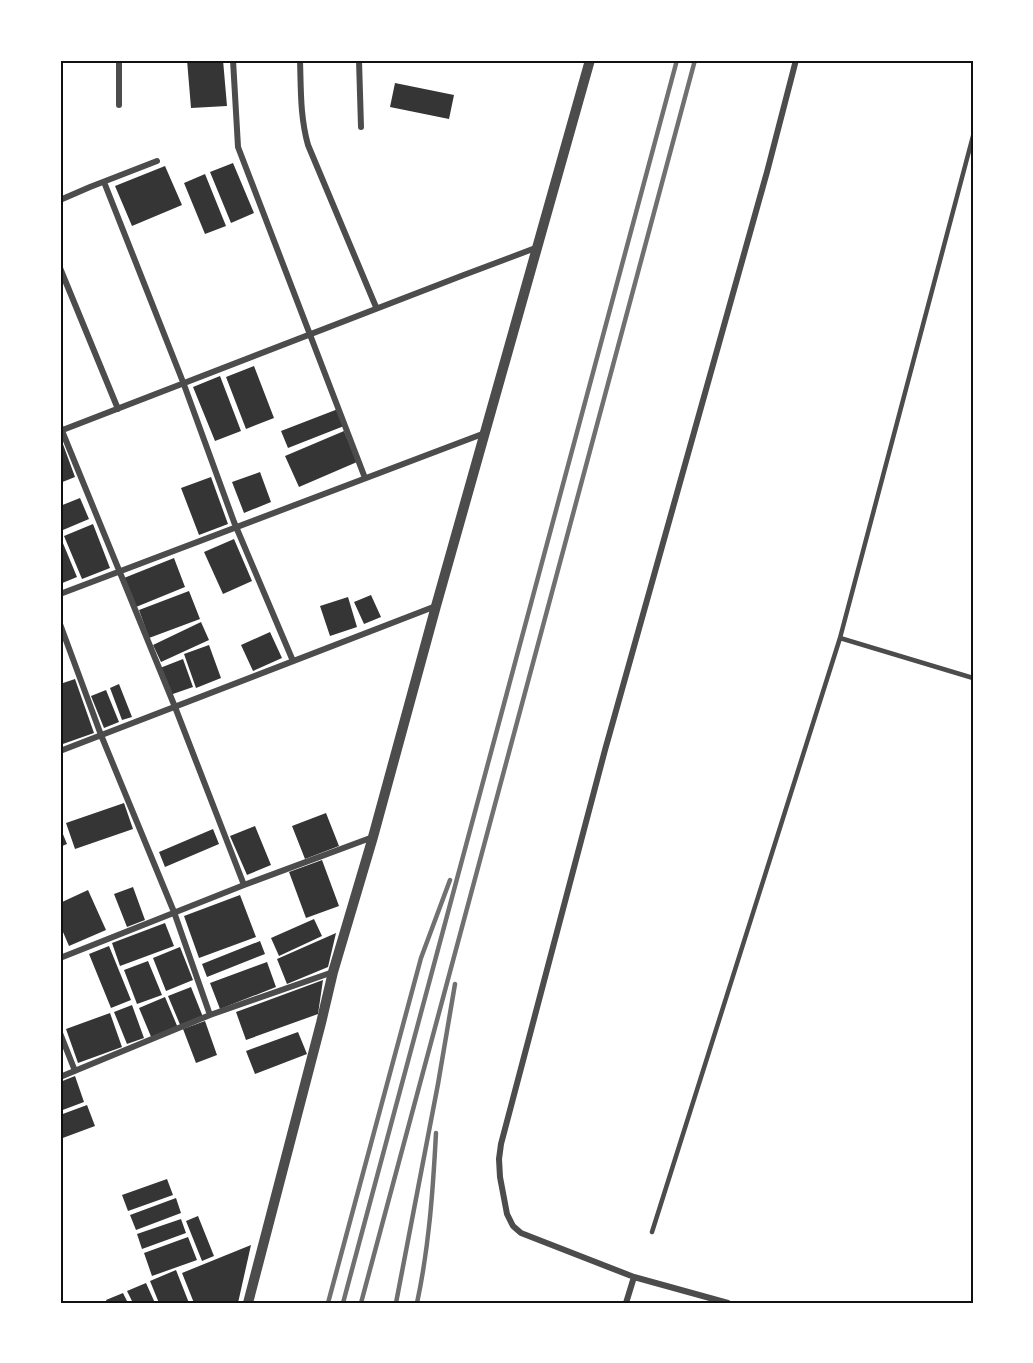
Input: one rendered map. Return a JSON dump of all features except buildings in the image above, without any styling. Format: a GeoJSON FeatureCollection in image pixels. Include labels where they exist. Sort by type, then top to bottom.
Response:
{"type":"FeatureCollection","features":[{"type":"Feature","properties":{"kind":"street"},"geometry":{"type":"LineString","coordinates":[[119,60],[119,105]]}},
{"type":"Feature","properties":{"kind":"street"},"geometry":{"type":"LineString","coordinates":[[233,60],[238,147],[365,478]]}},
{"type":"Feature","properties":{"kind":"street"},"geometry":{"type":"LineString","coordinates":[[300,60],[301,115],[308,145],[376,308]]}},
{"type":"Feature","properties":{"kind":"street"},"geometry":{"type":"LineString","coordinates":[[359,60],[361,127]]}},
{"type":"Feature","properties":{"kind":"street"},"geometry":{"type":"LineString","coordinates":[[248,1303],[333,972],[373,837],[590,60]]}},
{"type":"Feature","properties":{"kind":"street"},"geometry":{"type":"LineString","coordinates":[[728,1303],[634,1277],[516,1230],[507,1214],[499,1159],[501,1144],[602,762],[764,184],[796,60]]}},
{"type":"Feature","properties":{"kind":"street"},"geometry":{"type":"LineString","coordinates":[[60,200],[157,161]]}},
{"type":"Feature","properties":{"kind":"street"},"geometry":{"type":"LineString","coordinates":[[104,182],[183,382],[236,527],[292,661]]}},
{"type":"Feature","properties":{"kind":"street"},"geometry":{"type":"LineString","coordinates":[[243,885],[175,707],[60,429],[538,247]]}},
{"type":"Feature","properties":{"kind":"street"},"geometry":{"type":"LineString","coordinates":[[60,268],[118,408]]}},
{"type":"Feature","properties":{"kind":"street"},"geometry":{"type":"LineString","coordinates":[[60,594],[485,433]]}},
{"type":"Feature","properties":{"kind":"street"},"geometry":{"type":"LineString","coordinates":[[60,751],[436,606]]}},
{"type":"Feature","properties":{"kind":"street"},"geometry":{"type":"LineString","coordinates":[[60,624],[101,735],[174,912],[210,1015]]}},
{"type":"Feature","properties":{"kind":"street"},"geometry":{"type":"LineString","coordinates":[[60,958],[243,885],[373,837]]}},
{"type":"Feature","properties":{"kind":"street"},"geometry":{"type":"LineString","coordinates":[[60,1077],[210,1015],[333,972]]}},
{"type":"Feature","properties":{"kind":"street"},"geometry":{"type":"LineString","coordinates":[[60,1033],[75,1071]]}},
{"type":"Feature","properties":{"kind":"street"},"geometry":{"type":"LineString","coordinates":[[626,1303],[634,1277]]}},
{"type":"Feature","properties":{"kind":"lane"},"geometry":{"type":"LineString","coordinates":[[652,1232],[840,638],[973,136]]}},
{"type":"Feature","properties":{"kind":"lane"},"geometry":{"type":"LineString","coordinates":[[840,638],[973,678]]}},
{"type":"Feature","properties":{"kind":"railway"},"geometry":{"type":"LineString","coordinates":[[343,1303],[677,60]]}},
{"type":"Feature","properties":{"kind":"railway"},"geometry":{"type":"LineString","coordinates":[[361,1303],[695,60]]}},
{"type":"Feature","properties":{"kind":"railway"},"geometry":{"type":"LineString","coordinates":[[328,1303],[421,958],[450,880]]}},
{"type":"Feature","properties":{"kind":"railway"},"geometry":{"type":"LineString","coordinates":[[396,1303],[455,984]]}},
{"type":"Feature","properties":{"kind":"railway"},"geometry":{"type":"LineString","coordinates":[[417,1303],[430,1218],[436,1133]]}}]}
